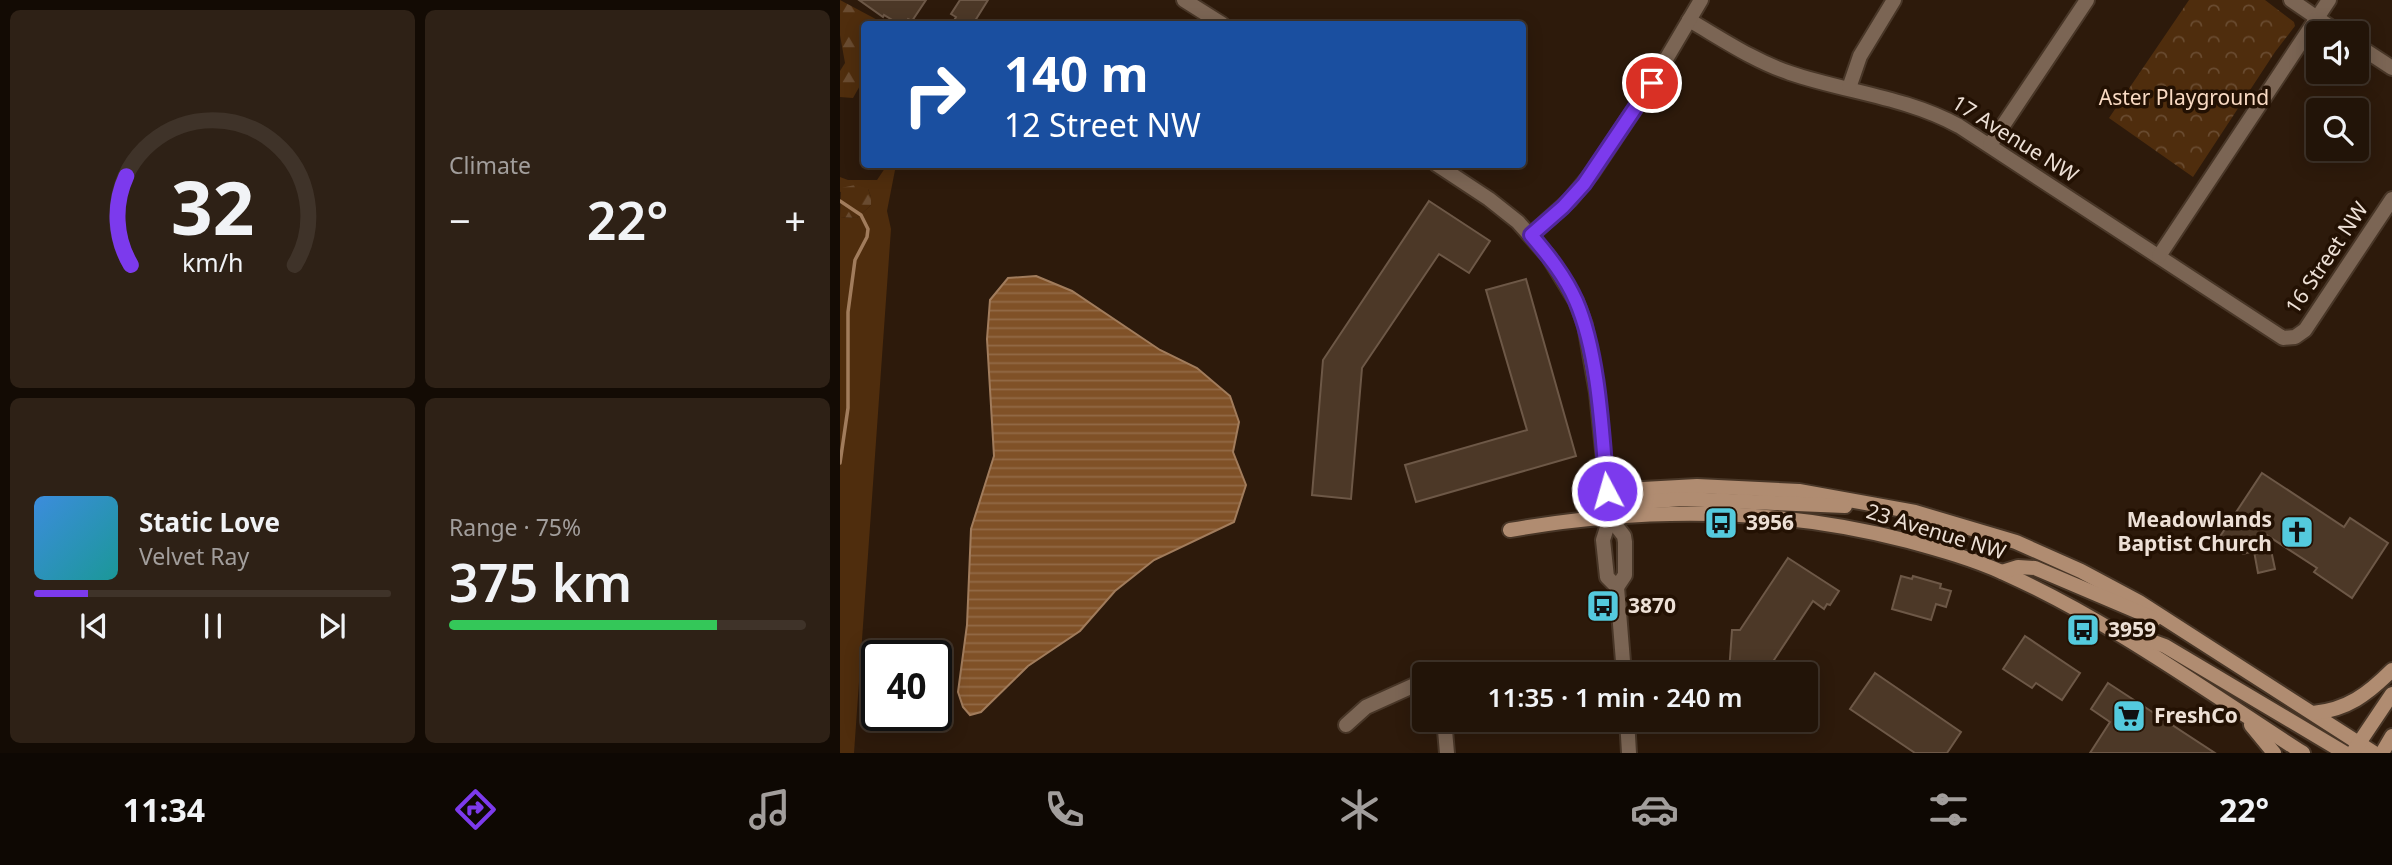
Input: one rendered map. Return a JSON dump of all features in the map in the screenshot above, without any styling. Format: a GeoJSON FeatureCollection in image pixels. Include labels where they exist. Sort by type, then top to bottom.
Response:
{"type":"FeatureCollection","features":[{"type":"Feature","properties":{"kind":"main road","name":"23 Avenue NW"},"geometry":{"type":"LineString","coordinates":[[1607,491],[1697,486],[1799,491],[1905,510],[1965,526],[2035,550],[2110,586],[2183,629],[2313,713],[2357,750],[2374,753]]}},
{"type":"Feature","properties":{"kind":"main road"},"geometry":{"type":"LineString","coordinates":[[1610,519],[1626,506],[1641,502],[1682,499],[1905,510]]}},
{"type":"Feature","properties":{"kind":"main road","name":"23 Avenue NW"},"geometry":{"type":"LineString","coordinates":[[1510,530],[1557,522],[1714,513],[1754,514],[1809,521],[1912,542],[2002,572],[2103,624],[2303,753]]}},
{"type":"Feature","properties":{"kind":"main road"},"geometry":{"type":"LineString","coordinates":[[2002,572],[2014,567],[2035,568],[2121,606],[2183,629]]}},
{"type":"Feature","properties":{"kind":"main road"},"geometry":{"type":"LineString","coordinates":[[2103,624],[2165,646],[2345,753]]}},
{"type":"Feature","properties":{"kind":"main road"},"geometry":{"type":"LineString","coordinates":[[2313,713],[2334,711],[2348,705],[2392,670]]}},
{"type":"Feature","properties":{"kind":"main road"},"geometry":{"type":"LineString","coordinates":[[2357,750],[2392,694]]}},
{"type":"Feature","properties":{"kind":"main road"},"geometry":{"type":"LineString","coordinates":[[2241,713],[2274,753]]}},
{"type":"Feature","properties":{"kind":"main road"},"geometry":{"type":"LineString","coordinates":[[2382,753],[2392,736]]}},
{"type":"Feature","properties":{"kind":"street"},"geometry":{"type":"LineString","coordinates":[[1184,0],[1217,21]]}},
{"type":"Feature","properties":{"kind":"street"},"geometry":{"type":"LineString","coordinates":[[1531,235],[1563,207],[1592,173],[1652,83],[1701,0]]}},
{"type":"Feature","properties":{"kind":"street"},"geometry":{"type":"LineString","coordinates":[[1849,88],[1860,56],[1894,0]]}},
{"type":"Feature","properties":{"kind":"street"},"geometry":{"type":"LineString","coordinates":[[1990,145],[2087,0]]}},
{"type":"Feature","properties":{"kind":"street"},"geometry":{"type":"LineString","coordinates":[[2291,0],[2320,21]]}},
{"type":"Feature","properties":{"kind":"street"},"geometry":{"type":"LineString","coordinates":[[2159,256],[2329,0]]}},
{"type":"Feature","properties":{"kind":"street","name":"17 Avenue NW"},"geometry":{"type":"LineString","coordinates":[[1689,20],[1775,68],[1932,112],[1959,126],[2278,336],[2295,337]]}},
{"type":"Feature","properties":{"kind":"street"},"geometry":{"type":"LineString","coordinates":[[2369,53],[2392,68]]}},
{"type":"Feature","properties":{"kind":"street"},"geometry":{"type":"LineString","coordinates":[[1442,168],[1489,199],[1531,235],[1567,284],[1585,326],[1597,393],[1610,519],[1603,540],[1607,577],[1617,587],[1623,662]]}},
{"type":"Feature","properties":{"kind":"street","name":"16 Street NW"},"geometry":{"type":"LineString","coordinates":[[2295,337],[2305,330],[2392,199]]}},
{"type":"Feature","properties":{"kind":"street"},"geometry":{"type":"LineString","coordinates":[[1610,519],[1624,536],[1625,576],[1617,587]]}},
{"type":"Feature","properties":{"kind":"street"},"geometry":{"type":"LineString","coordinates":[[1346,725],[1366,707],[1412,686]]}},
{"type":"Feature","properties":{"kind":"street"},"geometry":{"type":"LineString","coordinates":[[1445,732],[1447,753]]}},
{"type":"Feature","properties":{"kind":"street"},"geometry":{"type":"LineString","coordinates":[[1628,732],[1629,753]]}},
{"type":"Feature","properties":{"kind":"green space"},"geometry":{"type":"Polygon","coordinates":[[[840,0],[879,21],[861,21],[861,84],[853,98],[840,97],[840,71],[845,63],[840,35],[840,0]]]}},
{"type":"Feature","properties":{"kind":"green space","name":"Aster Playground"},"geometry":{"type":"Polygon","coordinates":[[[2189,0],[2265,0],[2294,22],[2295,26],[2193,177],[2109,118],[2189,0]]]}},
{"type":"Feature","properties":{"kind":"green space"},"geometry":{"type":"Polygon","coordinates":[[[885,168],[895,168],[887,211],[891,229],[854,753],[840,753],[840,217],[857,218],[871,205],[868,189],[840,192],[840,177],[848,180],[877,180],[885,168]]]}},
{"type":"Feature","properties":{"kind":"green space"},"geometry":{"type":"Polygon","coordinates":[[[855,185],[868,189],[871,205],[857,218],[840,217],[841,188],[855,185]]]}},
{"type":"Feature","properties":{"kind":"shaded area"},"geometry":{"type":"Polygon","coordinates":[[[1036,276],[1072,291],[1160,350],[1197,368],[1230,396],[1239,422],[1233,452],[1246,485],[1234,522],[1154,560],[1115,591],[1080,631],[1028,666],[981,712],[970,715],[963,707],[958,692],[967,625],[971,529],[994,456],[987,339],[990,300],[1008,278],[1036,276]]]}},
{"type":"Feature","properties":{"kind":"building"},"geometry":{"type":"Polygon","coordinates":[[[859,0],[926,0],[912,21],[894,21],[884,15],[883,17],[859,0]]]}},
{"type":"Feature","properties":{"kind":"building"},"geometry":{"type":"Polygon","coordinates":[[[960,0],[988,0],[975,21],[954,21],[956,17],[951,14],[960,0]]]}},
{"type":"Feature","properties":{"kind":"building"},"geometry":{"type":"Polygon","coordinates":[[[1429,201],[1490,241],[1469,273],[1439,254],[1362,368],[1351,499],[1312,495],[1323,360],[1429,201]]]}},
{"type":"Feature","properties":{"kind":"building"},"geometry":{"type":"Polygon","coordinates":[[[1526,279],[1576,456],[1416,502],[1405,465],[1527,430],[1486,290],[1526,279]]]}},
{"type":"Feature","properties":{"kind":"building","name":"Meadowlands Baptist Church"},"geometry":{"type":"Polygon","coordinates":[[[2262,473],[2344,527],[2350,518],[2388,543],[2352,598],[2314,572],[2317,568],[2268,536],[2275,569],[2258,573],[2254,551],[2243,554],[2219,538],[2262,473]]]}},
{"type":"Feature","properties":{"kind":"building"},"geometry":{"type":"Polygon","coordinates":[[[1788,558],[1839,591],[1824,609],[1813,601],[1773,662],[1730,662],[1732,630],[1740,630],[1788,558]]]}},
{"type":"Feature","properties":{"kind":"building"},"geometry":{"type":"Polygon","coordinates":[[[1901,576],[1912,579],[1913,576],[1941,584],[1940,588],[1951,591],[1946,607],[1936,604],[1931,620],[1892,609],[1901,576]]]}},
{"type":"Feature","properties":{"kind":"building"},"geometry":{"type":"Polygon","coordinates":[[[2025,636],[2080,673],[2062,700],[2036,683],[2032,688],[2003,669],[2025,636]]]}},
{"type":"Feature","properties":{"kind":"building"},"geometry":{"type":"Polygon","coordinates":[[[1875,673],[1961,732],[1947,753],[1915,753],[1850,709],[1875,673]]]}},
{"type":"Feature","properties":{"kind":"building","name":"FreshCo"},"geometry":{"type":"Polygon","coordinates":[[[2108,683],[2215,753],[2090,753],[2110,722],[2091,709],[2108,683]]]}},
{"type":"Feature","properties":{"kind":"waterway"},"geometry":{"type":"LineString","coordinates":[[840,201],[861,215],[868,229],[867,237],[855,260],[848,312],[848,408],[840,463]]}},
{"type":"Feature","properties":{"kind":"place","name":"3956"},"geometry":{"type":"Point","coordinates":[1721,523]}},
{"type":"Feature","properties":{"kind":"place","name":"Meadowlands Baptist Church"},"geometry":{"type":"Point","coordinates":[2297,532]}},
{"type":"Feature","properties":{"kind":"place","name":"3870"},"geometry":{"type":"Point","coordinates":[1603,606]}},
{"type":"Feature","properties":{"kind":"place","name":"3959"},"geometry":{"type":"Point","coordinates":[2083,630]}},
{"type":"Feature","properties":{"kind":"place","name":"FreshCo"},"geometry":{"type":"Point","coordinates":[2129,716]}},
{"type":"Feature","properties":{"kind":"route"},"geometry":{"type":"LineString","coordinates":[[1607,491],[1597,393],[1585,326],[1567,284],[1531,235],[1584,184],[1652,83]]}}]}
